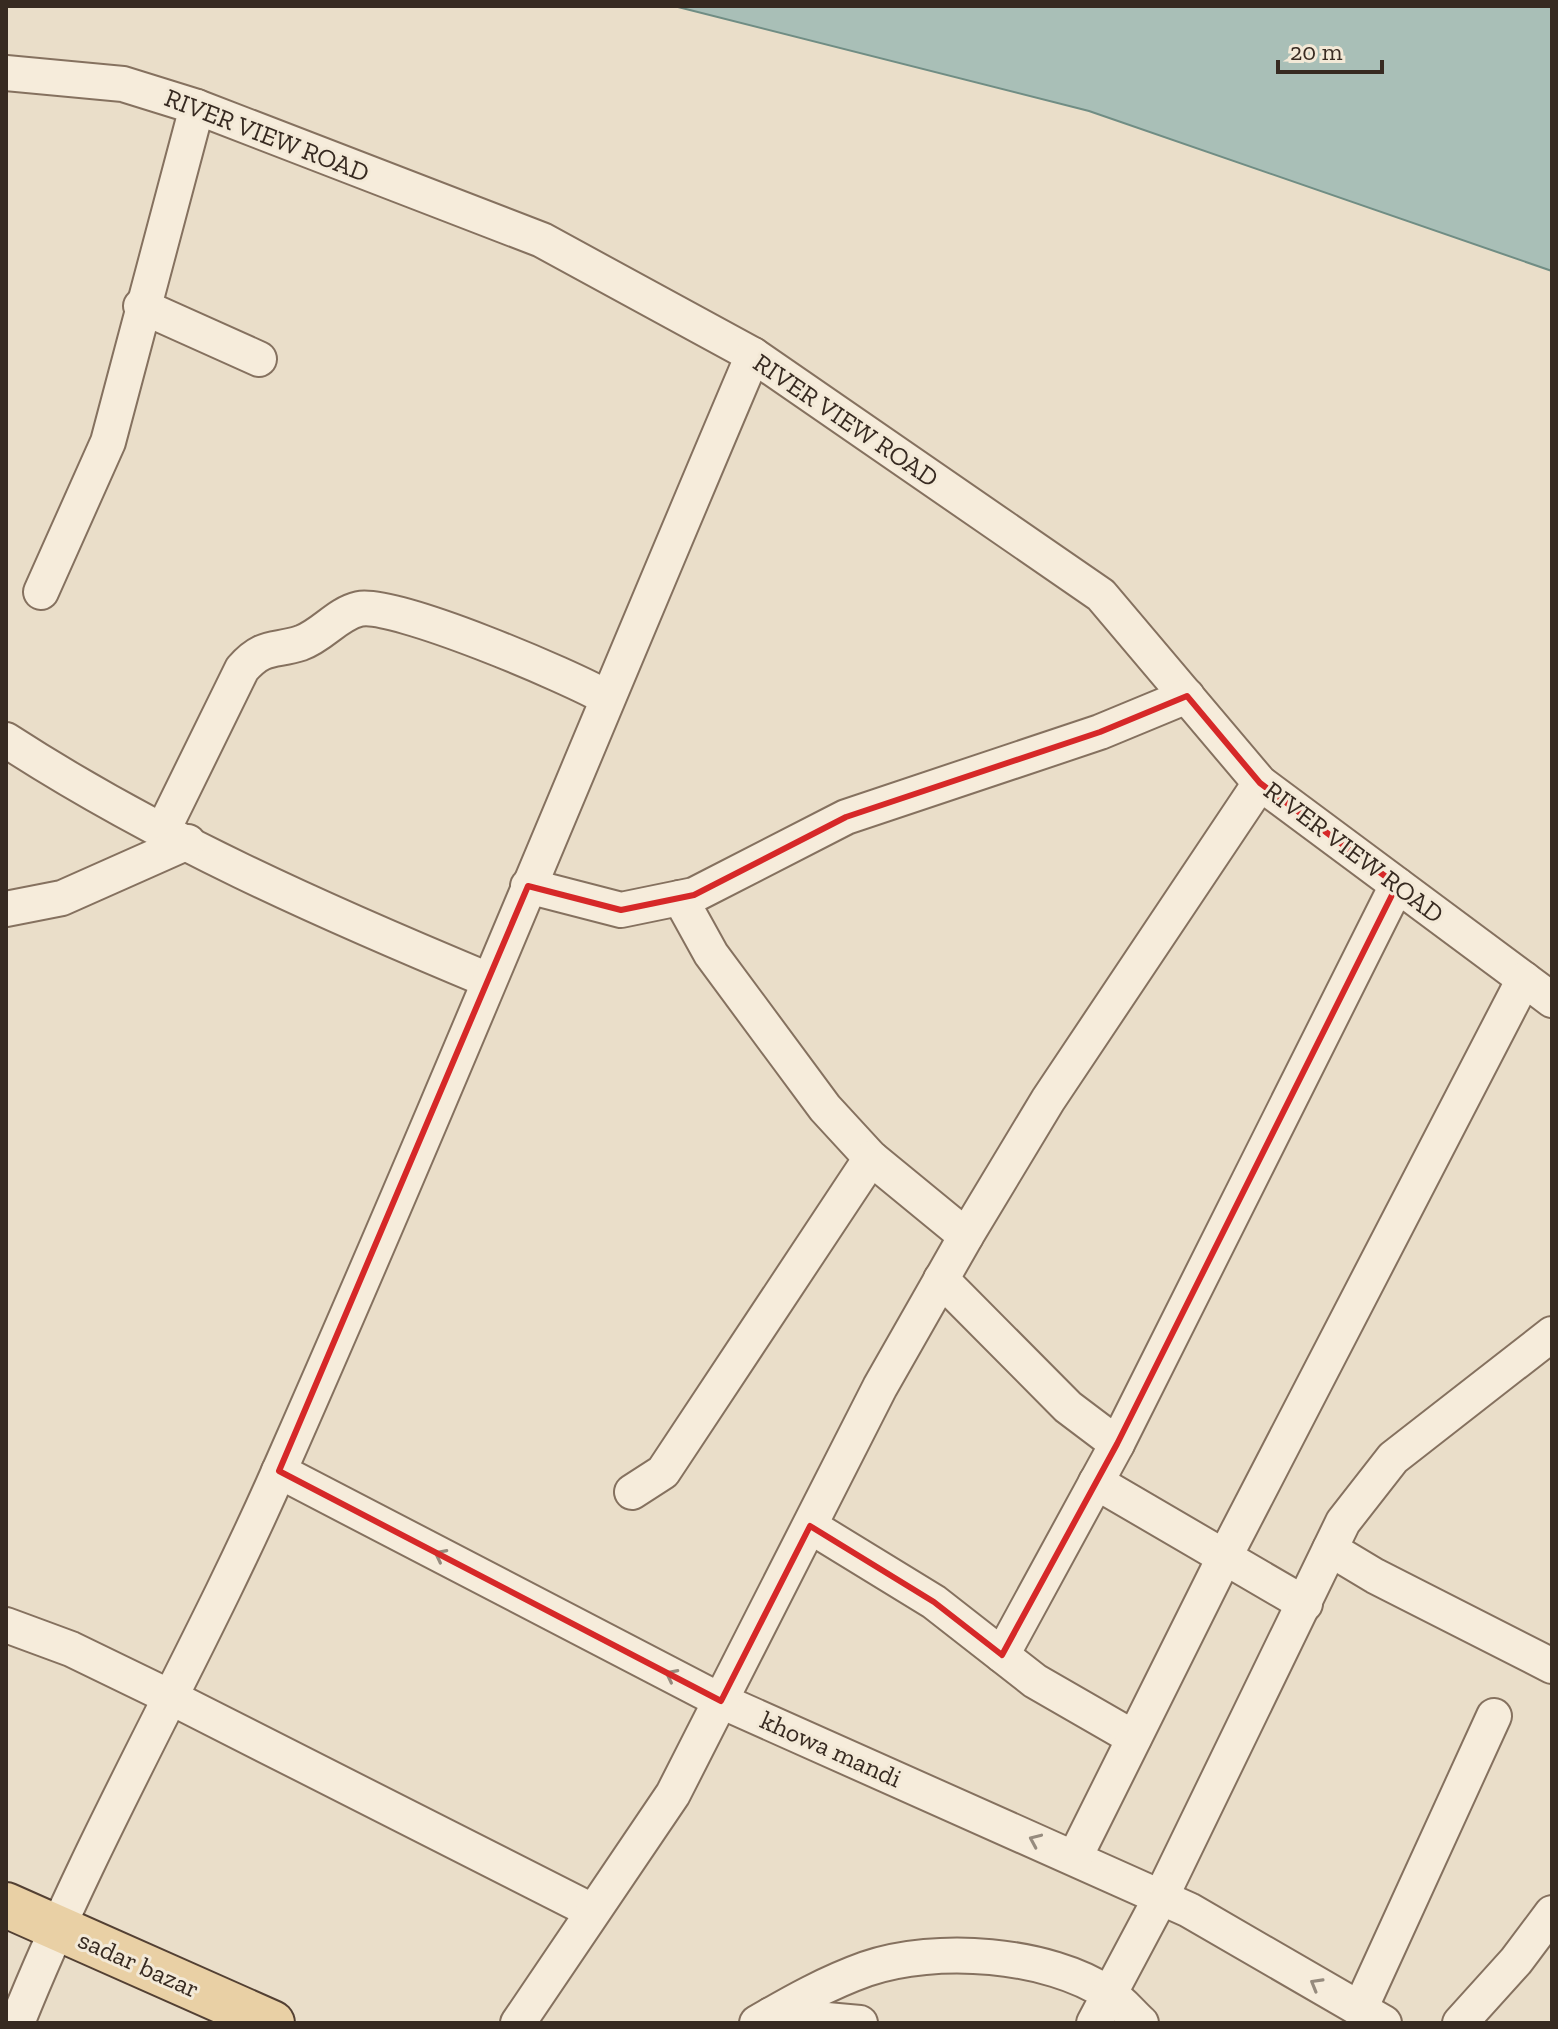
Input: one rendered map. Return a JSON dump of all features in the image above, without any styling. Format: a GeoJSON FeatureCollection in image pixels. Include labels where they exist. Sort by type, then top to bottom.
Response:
{"type":"FeatureCollection","features":[{"type":"Feature","properties":{"kind":"main road","name":"sadar bazar"},"geometry":{"type":"LineString","coordinates":[[6,1905],[272,2023]]}},
{"type":"Feature","properties":{"kind":"street","name":"RIVER VIEW ROAD"},"geometry":{"type":"LineString","coordinates":[[6,73],[123,84],[197,107],[542,240],[753,355],[1101,595],[1260,783],[1552,1000]]}},
{"type":"Feature","properties":{"kind":"street"},"geometry":{"type":"LineString","coordinates":[[41,592],[108,442],[141,306],[197,107]]}},
{"type":"Feature","properties":{"kind":"street"},"geometry":{"type":"LineString","coordinates":[[141,306],[259,359]]}},
{"type":"Feature","properties":{"kind":"street"},"geometry":{"type":"LineString","coordinates":[[17,2023],[56,1927],[172,1698],[279,1471],[753,355]]}},
{"type":"Feature","properties":{"kind":"street"},"geometry":{"type":"LineString","coordinates":[[6,909],[62,898],[176,836],[242,669],[255,654],[324,634],[343,616],[361,608],[424,623],[534,661],[607,698]]}},
{"type":"Feature","properties":{"kind":"street"},"geometry":{"type":"LineString","coordinates":[[528,886],[621,910],[680,898],[765,860],[846,817],[1100,732],[1187,696]]}},
{"type":"Feature","properties":{"kind":"street"},"geometry":{"type":"LineString","coordinates":[[6,740],[79,788],[311,906],[488,980]]}},
{"type":"Feature","properties":{"kind":"street"},"geometry":{"type":"LineString","coordinates":[[518,2023],[673,1794],[880,1387],[966,1236],[1048,1100],[1260,783]]}},
{"type":"Feature","properties":{"kind":"street"},"geometry":{"type":"LineString","coordinates":[[1002,1655],[1117,1444],[1397,885]]}},
{"type":"Feature","properties":{"kind":"street"},"geometry":{"type":"LineString","coordinates":[[680,898],[711,954],[825,1108],[871,1158],[966,1236]]}},
{"type":"Feature","properties":{"kind":"street"},"geometry":{"type":"LineString","coordinates":[[1075,1857],[1224,1558],[1524,979]]}},
{"type":"Feature","properties":{"kind":"street"},"geometry":{"type":"LineString","coordinates":[[632,1492],[663,1472],[871,1158]]}},
{"type":"Feature","properties":{"kind":"street"},"geometry":{"type":"LineString","coordinates":[[941,1279],[1068,1407],[1117,1444]]}},
{"type":"Feature","properties":{"kind":"street"},"geometry":{"type":"LineString","coordinates":[[1102,2008],[1161,1897],[1330,1549],[1362,1493],[1393,1458],[1552,1334]]}},
{"type":"Feature","properties":{"kind":"street","name":"khowa mandi"},"geometry":{"type":"LineString","coordinates":[[279,1471],[721,1701],[1161,1897],[1372,2016]]}},
{"type":"Feature","properties":{"kind":"street"},"geometry":{"type":"LineString","coordinates":[[1096,1482],[1305,1604]]}},
{"type":"Feature","properties":{"kind":"street"},"geometry":{"type":"LineString","coordinates":[[810,1526],[934,1602],[1035,1681],[1134,1738]]}},
{"type":"Feature","properties":{"kind":"street"},"geometry":{"type":"LineString","coordinates":[[1330,1549],[1375,1576],[1552,1666]]}},
{"type":"Feature","properties":{"kind":"street"},"geometry":{"type":"LineString","coordinates":[[6,1625],[71,1649],[172,1698],[592,1911]]}},
{"type":"Feature","properties":{"kind":"street"},"geometry":{"type":"LineString","coordinates":[[1372,2016],[1494,1716]]}},
{"type":"Feature","properties":{"kind":"street"},"geometry":{"type":"LineString","coordinates":[[1460,2023],[1516,1961],[1552,1913]]}},
{"type":"Feature","properties":{"kind":"street"},"geometry":{"type":"LineString","coordinates":[[764,2019],[808,1992],[870,1968],[934,1957],[994,1957],[1049,1966],[1102,2008],[1141,2023]]}},
{"type":"Feature","properties":{"kind":"street"},"geometry":{"type":"LineString","coordinates":[[764,2019],[860,2023]]}},
{"type":"Feature","properties":{"kind":"highlighted area"},"geometry":{"type":"Polygon","coordinates":[[[1187,696],[1260,783],[1397,885],[1117,1444],[1002,1655],[934,1602],[810,1526],[721,1701],[279,1471],[528,886],[621,910],[694,895],[846,817],[1100,732],[1187,696]]]}},
{"type":"Feature","properties":{"kind":"water"},"geometry":{"type":"Polygon","coordinates":[[[674,6],[1552,6],[1552,271],[1089,111],[674,6]]]}}]}
